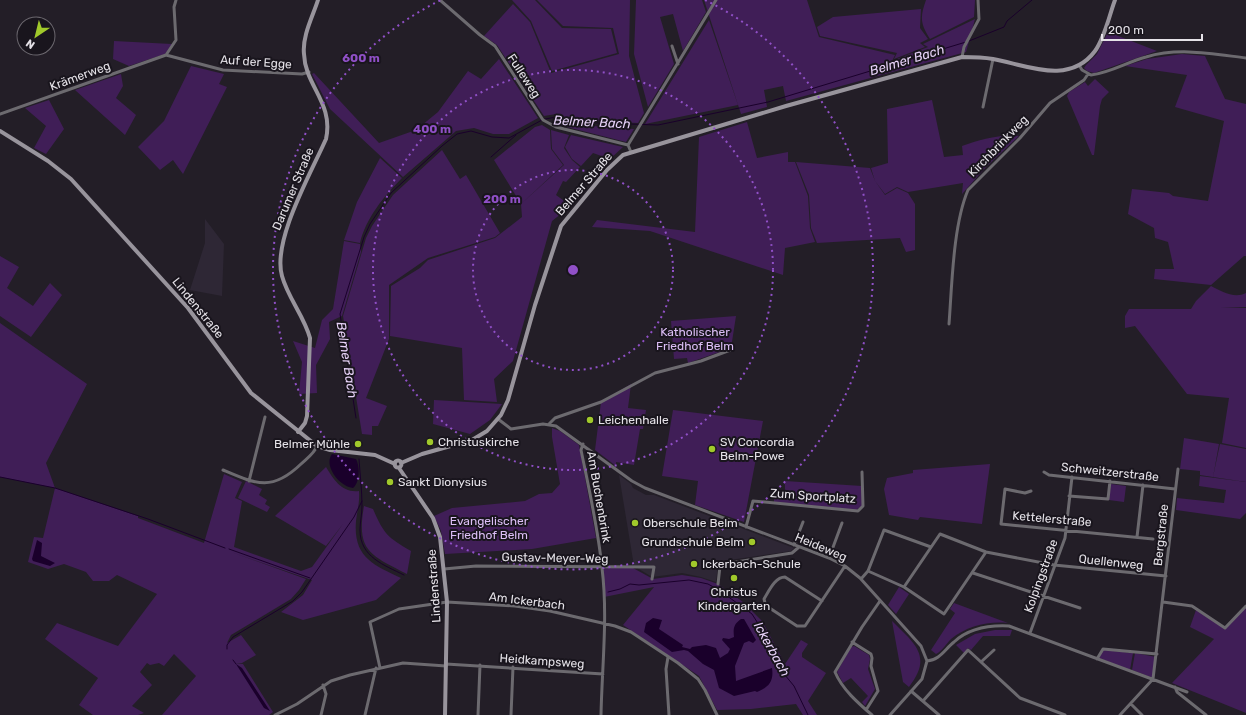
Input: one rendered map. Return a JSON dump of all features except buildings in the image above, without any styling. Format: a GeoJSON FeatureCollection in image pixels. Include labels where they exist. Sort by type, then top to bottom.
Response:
{"type":"FeatureCollection","features":[{"type":"Feature","properties":{"kind":"street"},"geometry":{"type":"LineString","coordinates":[[166,55],[176,40],[174,7],[176,0]]}},
{"type":"Feature","properties":{"kind":"street","name":"Darumer Straße"},"geometry":{"type":"LineString","coordinates":[[298,432],[305,423],[307,416],[310,338],[307,327],[282,276],[280,255],[284,236],[326,139],[328,120],[304,59],[304,44],[318,0]]}},
{"type":"Feature","properties":{"kind":"street","name":"Fulleweg"},"geometry":{"type":"LineString","coordinates":[[440,0],[495,46],[540,115],[547,123],[556,127],[628,145]]}},
{"type":"Feature","properties":{"kind":"street"},"geometry":{"type":"LineString","coordinates":[[631,152],[628,145],[716,0]]}},
{"type":"Feature","properties":{"kind":"street"},"geometry":{"type":"LineString","coordinates":[[962,57],[964,47],[979,19],[978,0]]}},
{"type":"Feature","properties":{"kind":"street","name":"Belmer Straße"},"geometry":{"type":"LineString","coordinates":[[401,463],[422,454],[472,440],[487,431],[498,419],[508,400],[534,305],[561,226],[569,214],[616,161],[631,152],[962,57],[993,59],[1052,71],[1069,69],[1079,65],[1095,51],[1115,0]]}},
{"type":"Feature","properties":{"kind":"street"},"geometry":{"type":"LineString","coordinates":[[672,46],[678,64]]}},
{"type":"Feature","properties":{"kind":"street"},"geometry":{"type":"LineString","coordinates":[[1079,65],[1088,74],[1096,75],[1146,56],[1162,53],[1197,52],[1246,58]]}},
{"type":"Feature","properties":{"kind":"street","name":"Auf der Egge"},"geometry":{"type":"LineString","coordinates":[[166,55],[223,70],[271,74],[302,74],[309,72]]}},
{"type":"Feature","properties":{"kind":"street","name":"Krämerweg"},"geometry":{"type":"LineString","coordinates":[[0,114],[166,55]]}},
{"type":"Feature","properties":{"kind":"street"},"geometry":{"type":"LineString","coordinates":[[983,107],[993,59]]}},
{"type":"Feature","properties":{"kind":"street","name":"Kirchbrinkweg"},"geometry":{"type":"LineString","coordinates":[[949,324],[955,256],[964,200],[968,190],[1020,138],[1050,103],[1084,80],[1088,74]]}},
{"type":"Feature","properties":{"kind":"street","name":"Lindenstraße"},"geometry":{"type":"LineString","coordinates":[[0,131],[48,162],[71,179],[188,308],[246,388],[298,432],[318,446],[330,450],[375,455],[395,464],[399,468],[437,528],[444,568],[447,602],[445,715]]}},
{"type":"Feature","properties":{"kind":"street"},"geometry":{"type":"LineString","coordinates":[[498,419],[511,429],[549,424],[555,418],[601,402],[648,376],[701,361],[734,349]]}},
{"type":"Feature","properties":{"kind":"street"},"geometry":{"type":"LineString","coordinates":[[249,481],[265,417]]}},
{"type":"Feature","properties":{"kind":"street","name":"Heideweg"},"geometry":{"type":"LineString","coordinates":[[549,424],[563,430],[632,481],[645,488],[829,558],[845,566],[861,579],[921,646],[927,661]]}},
{"type":"Feature","properties":{"kind":"street","name":"Am Buchenbrink"},"geometry":{"type":"LineString","coordinates":[[583,444],[581,450],[602,568],[603,674],[601,715]]}},
{"type":"Feature","properties":{"kind":"street"},"geometry":{"type":"LineString","coordinates":[[223,470],[249,481],[265,485],[276,482],[290,475],[318,446]]}},
{"type":"Feature","properties":{"kind":"street"},"geometry":{"type":"LineString","coordinates":[[395,464],[397,461],[401,463],[399,468]]}},
{"type":"Feature","properties":{"kind":"street","name":"Bergstraße"},"geometry":{"type":"LineString","coordinates":[[1154,679],[1178,469]]}},
{"type":"Feature","properties":{"kind":"street","name":"Zum Sportplatz"},"geometry":{"type":"LineString","coordinates":[[746,527],[753,500],[858,511],[863,506],[862,472]]}},
{"type":"Feature","properties":{"kind":"street","name":"Schweitzerstraße"},"geometry":{"type":"LineString","coordinates":[[1044,472],[1049,475],[1175,489]]}},
{"type":"Feature","properties":{"kind":"street","name":"Kolpingstraße"},"geometry":{"type":"LineString","coordinates":[[1030,632],[1065,538],[1072,477]]}},
{"type":"Feature","properties":{"kind":"street"},"geometry":{"type":"LineString","coordinates":[[1069,496],[1108,499],[1110,481]]}},
{"type":"Feature","properties":{"kind":"street"},"geometry":{"type":"LineString","coordinates":[[1137,537],[1143,485]]}},
{"type":"Feature","properties":{"kind":"street","name":"Kettelerstraße"},"geometry":{"type":"LineString","coordinates":[[1031,491],[1025,493],[1005,490],[1001,524],[1153,539]]}},
{"type":"Feature","properties":{"kind":"street"},"geometry":{"type":"LineString","coordinates":[[794,545],[803,522]]}},
{"type":"Feature","properties":{"kind":"street"},"geometry":{"type":"LineString","coordinates":[[829,558],[842,524]]}},
{"type":"Feature","properties":{"kind":"street"},"geometry":{"type":"LineString","coordinates":[[861,579],[868,571],[884,530],[931,547],[904,587]]}},
{"type":"Feature","properties":{"kind":"street","name":"Quellenweg"},"geometry":{"type":"LineString","coordinates":[[931,547],[940,534],[986,552],[1054,566],[1166,576]]}},
{"type":"Feature","properties":{"kind":"street"},"geometry":{"type":"LineString","coordinates":[[718,584],[720,566],[724,564],[792,553],[799,547]]}},
{"type":"Feature","properties":{"kind":"street"},"geometry":{"type":"LineString","coordinates":[[868,571],[904,587],[944,614],[986,552]]}},
{"type":"Feature","properties":{"kind":"street","name":"Gustav-Meyer-Weg"},"geometry":{"type":"LineString","coordinates":[[444,568],[476,566],[602,568],[654,567],[652,579]]}},
{"type":"Feature","properties":{"kind":"street"},"geometry":{"type":"LineString","coordinates":[[822,601],[781,577],[777,579],[764,599],[764,603],[800,627],[804,626],[822,601],[845,566]]}},
{"type":"Feature","properties":{"kind":"street"},"geometry":{"type":"LineString","coordinates":[[973,573],[1080,608]]}},
{"type":"Feature","properties":{"kind":"street"},"geometry":{"type":"LineString","coordinates":[[872,715],[851,695],[835,672],[852,642],[880,601]]}},
{"type":"Feature","properties":{"kind":"street","name":"Am Ickerbach"},"geometry":{"type":"LineString","coordinates":[[380,668],[370,622],[399,609],[447,602],[515,606],[585,618],[603,625],[615,626],[632,632],[698,679],[717,715]]}},
{"type":"Feature","properties":{"kind":"street"},"geometry":{"type":"LineString","coordinates":[[1163,602],[1192,606],[1225,628],[1246,606]]}},
{"type":"Feature","properties":{"kind":"street"},"geometry":{"type":"LineString","coordinates":[[890,715],[924,674],[927,661],[936,660],[955,640],[982,627],[1009,626],[1030,632],[1097,659],[1188,692]]}},
{"type":"Feature","properties":{"kind":"street"},"geometry":{"type":"LineString","coordinates":[[852,642],[871,654],[872,658],[871,666],[878,691],[866,710]]}},
{"type":"Feature","properties":{"kind":"street"},"geometry":{"type":"LineString","coordinates":[[1097,659],[1103,649],[1157,654]]}},
{"type":"Feature","properties":{"kind":"street"},"geometry":{"type":"LineString","coordinates":[[923,701],[968,650],[1020,698],[1065,715]]}},
{"type":"Feature","properties":{"kind":"street"},"geometry":{"type":"LineString","coordinates":[[981,662],[994,650]]}},
{"type":"Feature","properties":{"kind":"street"},"geometry":{"type":"LineString","coordinates":[[668,657],[666,669],[669,715]]}},
{"type":"Feature","properties":{"kind":"street","name":"Heidkampsweg"},"geometry":{"type":"LineString","coordinates":[[275,715],[297,704],[323,685],[337,679],[376,668],[403,663],[480,665],[603,674]]}},
{"type":"Feature","properties":{"kind":"street"},"geometry":{"type":"LineString","coordinates":[[478,715],[480,665]]}},
{"type":"Feature","properties":{"kind":"street"},"geometry":{"type":"LineString","coordinates":[[511,715],[513,667]]}},
{"type":"Feature","properties":{"kind":"street"},"geometry":{"type":"LineString","coordinates":[[365,715],[376,668]]}},
{"type":"Feature","properties":{"kind":"street"},"geometry":{"type":"LineString","coordinates":[[1120,715],[1154,679]]}},
{"type":"Feature","properties":{"kind":"street"},"geometry":{"type":"LineString","coordinates":[[320,715],[326,694],[323,685]]}},
{"type":"Feature","properties":{"kind":"street"},"geometry":{"type":"LineString","coordinates":[[1175,687],[1177,692],[1206,715]]}},
{"type":"Feature","properties":{"kind":"street"},"geometry":{"type":"LineString","coordinates":[[911,691],[939,715]]}},
{"type":"Feature","properties":{"kind":"street"},"geometry":{"type":"LineString","coordinates":[[1131,704],[1142,715]]}},
{"type":"Feature","properties":{"kind":"shaded area"},"geometry":{"type":"Polygon","coordinates":[[[205,219],[224,244],[222,296],[190,290],[205,243],[205,219]]]}},
{"type":"Feature","properties":{"kind":"shaded area"},"geometry":{"type":"Polygon","coordinates":[[[332,454],[356,459],[359,474],[357,482],[353,488],[343,484],[334,475],[330,464],[332,454]]]}},
{"type":"Feature","properties":{"kind":"shaded area"},"geometry":{"type":"Polygon","coordinates":[[[619,475],[631,484],[633,488],[646,495],[654,495],[794,548],[791,551],[723,561],[718,565],[716,582],[682,573],[652,577],[634,566],[619,475]]]}},
{"type":"Feature","properties":{"kind":"shaded area"},"geometry":{"type":"Polygon","coordinates":[[[37,540],[42,543],[41,556],[55,563],[50,566],[33,561],[32,559],[37,540]]]}},
{"type":"Feature","properties":{"kind":"shaded area"},"geometry":{"type":"Polygon","coordinates":[[[653,618],[662,620],[659,629],[683,645],[682,647],[690,649],[692,647],[706,645],[716,648],[720,658],[728,653],[730,649],[722,640],[723,638],[729,639],[734,637],[735,625],[741,619],[744,619],[756,640],[753,643],[749,641],[744,643],[735,666],[736,681],[772,668],[770,683],[768,686],[757,692],[755,691],[734,696],[719,688],[714,670],[703,664],[688,651],[684,650],[672,652],[644,632],[646,623],[653,618]]]}},
{"type":"Feature","properties":{"kind":"shaded area"},"geometry":{"type":"Polygon","coordinates":[[[236,664],[242,668],[270,711],[264,708],[236,664]]]}},
{"type":"Feature","properties":{"kind":"green space"},"geometry":{"type":"Polygon","coordinates":[[[512,0],[535,0],[562,28],[611,29],[617,53],[552,71],[531,21],[512,0]]]}},
{"type":"Feature","properties":{"kind":"green space"},"geometry":{"type":"Polygon","coordinates":[[[537,0],[630,0],[629,56],[644,113],[638,123],[572,120],[556,114],[544,116],[497,45],[484,36],[513,4],[530,22],[551,73],[619,54],[613,28],[563,26],[537,0]]]}},
{"type":"Feature","properties":{"kind":"green space"},"geometry":{"type":"Polygon","coordinates":[[[636,0],[702,0],[706,12],[683,51],[673,14],[660,17],[674,64],[648,107],[634,54],[636,0]]]}},
{"type":"Feature","properties":{"kind":"green space"},"geometry":{"type":"Polygon","coordinates":[[[704,0],[807,0],[819,37],[895,55],[892,61],[928,47],[923,44],[975,19],[966,52],[786,101],[783,86],[764,90],[767,107],[741,114],[704,0]]]}},
{"type":"Feature","properties":{"kind":"green space"},"geometry":{"type":"Polygon","coordinates":[[[926,0],[975,0],[974,17],[930,39],[924,29],[922,20],[926,0]]]}},
{"type":"Feature","properties":{"kind":"green space"},"geometry":{"type":"Polygon","coordinates":[[[921,9],[920,28],[928,39],[920,43],[925,47],[894,59],[897,53],[820,36],[817,27],[833,17],[921,9]]]}},
{"type":"Feature","properties":{"kind":"green space"},"geometry":{"type":"Polygon","coordinates":[[[709,20],[738,105],[645,124],[709,20]]]}},
{"type":"Feature","properties":{"kind":"green space"},"geometry":{"type":"Polygon","coordinates":[[[1108,32],[1157,51],[1094,73],[1087,71],[1084,68],[1097,54],[1108,32]]]}},
{"type":"Feature","properties":{"kind":"green space"},"geometry":{"type":"Polygon","coordinates":[[[114,41],[172,44],[165,54],[129,66],[113,59],[114,41]]]}},
{"type":"Feature","properties":{"kind":"green space"},"geometry":{"type":"Polygon","coordinates":[[[1182,54],[1205,56],[1225,99],[1246,104],[1246,256],[1244,256],[1211,285],[1154,279],[1155,269],[1174,269],[1168,242],[1155,238],[1154,228],[1128,214],[1132,189],[1169,193],[1173,196],[1208,201],[1224,121],[1175,107],[1187,75],[1125,66],[1147,59],[1182,54]]]}},
{"type":"Feature","properties":{"kind":"green space"},"geometry":{"type":"Polygon","coordinates":[[[499,59],[538,118],[509,134],[493,134],[474,128],[456,131],[403,177],[330,109],[312,74],[314,73],[379,143],[416,130],[438,112],[468,71],[481,79],[499,59]]]}},
{"type":"Feature","properties":{"kind":"green space"},"geometry":{"type":"Polygon","coordinates":[[[191,66],[224,74],[219,84],[227,87],[183,174],[173,160],[160,170],[138,147],[164,121],[191,66]]]}},
{"type":"Feature","properties":{"kind":"green space"},"geometry":{"type":"Polygon","coordinates":[[[121,74],[123,86],[116,98],[136,115],[125,135],[75,90],[121,74]]]}},
{"type":"Feature","properties":{"kind":"green space"},"geometry":{"type":"Polygon","coordinates":[[[1095,79],[1109,92],[1102,99],[1100,106],[1094,155],[1092,155],[1067,96],[1069,92],[1085,82],[1088,86],[1095,79]]]}},
{"type":"Feature","properties":{"kind":"green space"},"geometry":{"type":"Polygon","coordinates":[[[49,100],[64,129],[46,154],[34,148],[46,126],[25,108],[49,100]]]}},
{"type":"Feature","properties":{"kind":"green space"},"geometry":{"type":"Polygon","coordinates":[[[932,100],[944,157],[963,155],[962,146],[990,138],[1019,136],[986,167],[962,194],[963,183],[908,192],[897,187],[885,194],[875,181],[871,168],[888,163],[887,109],[932,100]]]}},
{"type":"Feature","properties":{"kind":"green space"},"geometry":{"type":"Polygon","coordinates":[[[747,122],[757,158],[788,152],[788,162],[795,162],[808,196],[810,228],[815,242],[785,248],[783,275],[650,231],[592,227],[597,220],[695,232],[699,137],[747,122]]]}},
{"type":"Feature","properties":{"kind":"green space"},"geometry":{"type":"Polygon","coordinates":[[[551,123],[634,129],[626,142],[551,123]]]}},
{"type":"Feature","properties":{"kind":"green space"},"geometry":{"type":"Polygon","coordinates":[[[542,125],[550,130],[551,149],[563,165],[521,204],[494,160],[535,127],[542,125]]]}},
{"type":"Feature","properties":{"kind":"green space"},"geometry":{"type":"Polygon","coordinates":[[[551,130],[569,135],[564,148],[572,160],[580,167],[566,182],[563,181],[556,195],[571,206],[552,221],[513,361],[494,379],[497,402],[464,400],[462,348],[390,336],[391,286],[420,268],[428,260],[495,238],[522,217],[521,204],[564,165],[552,149],[551,130]]]}},
{"type":"Feature","properties":{"kind":"green space"},"geometry":{"type":"Polygon","coordinates":[[[571,135],[623,147],[610,159],[593,153],[581,166],[572,159],[565,147],[571,135]]]}},
{"type":"Feature","properties":{"kind":"green space"},"geometry":{"type":"Polygon","coordinates":[[[442,150],[460,179],[466,175],[500,233],[495,237],[428,258],[389,285],[389,339],[366,398],[387,406],[378,426],[372,426],[372,435],[362,434],[343,316],[366,238],[372,226],[393,195],[442,150]]]}},
{"type":"Feature","properties":{"kind":"green space"},"geometry":{"type":"Polygon","coordinates":[[[380,158],[402,178],[376,208],[371,216],[360,243],[344,240],[357,202],[380,158]]]}},
{"type":"Feature","properties":{"kind":"green space"},"geometry":{"type":"Polygon","coordinates":[[[796,162],[870,168],[875,181],[885,195],[897,188],[908,193],[915,204],[915,250],[906,252],[900,238],[817,243],[811,228],[809,195],[796,162]]]}},
{"type":"Feature","properties":{"kind":"green space"},"geometry":{"type":"Polygon","coordinates":[[[344,241],[360,244],[361,252],[342,316],[329,322],[330,339],[316,365],[317,393],[299,394],[302,362],[293,341],[315,348],[322,320],[333,309],[344,241]]]}},
{"type":"Feature","properties":{"kind":"green space"},"geometry":{"type":"Polygon","coordinates":[[[0,256],[19,267],[7,288],[33,306],[50,283],[62,295],[31,337],[0,316],[0,256]]]}},
{"type":"Feature","properties":{"kind":"green space"},"geometry":{"type":"Polygon","coordinates":[[[1211,286],[1232,295],[1241,295],[1246,293],[1246,307],[1221,308],[1246,308],[1246,448],[1222,443],[1229,398],[1187,394],[1135,326],[1125,328],[1125,316],[1129,309],[1191,309],[1196,301],[1211,286]]]}},
{"type":"Feature","properties":{"kind":"green space","name":"Katholischer Friedhof Belm"},"geometry":{"type":"Polygon","coordinates":[[[736,316],[731,348],[688,363],[687,358],[674,359],[671,321],[736,316]]]}},
{"type":"Feature","properties":{"kind":"green space"},"geometry":{"type":"Polygon","coordinates":[[[0,323],[87,384],[46,463],[55,488],[0,477],[0,323]]]}},
{"type":"Feature","properties":{"kind":"green space"},"geometry":{"type":"Polygon","coordinates":[[[631,384],[628,408],[646,410],[643,429],[640,429],[634,465],[616,462],[616,466],[595,450],[601,402],[631,384]]]}},
{"type":"Feature","properties":{"kind":"green space"},"geometry":{"type":"Polygon","coordinates":[[[434,400],[502,404],[490,420],[470,434],[433,424],[434,400]]]}},
{"type":"Feature","properties":{"kind":"green space","name":"SV Concordia Belm-Powe"},"geometry":{"type":"Polygon","coordinates":[[[673,410],[763,421],[744,522],[695,505],[698,481],[662,476],[673,410]]]}},
{"type":"Feature","properties":{"kind":"green space","name":"Evangelischer Friedhof Belm"},"geometry":{"type":"Polygon","coordinates":[[[552,428],[560,431],[579,445],[596,538],[532,549],[445,554],[441,531],[434,516],[452,508],[525,501],[539,494],[552,493],[560,484],[552,437],[552,428]]]}},
{"type":"Feature","properties":{"kind":"green space"},"geometry":{"type":"Polygon","coordinates":[[[1184,438],[1219,444],[1213,477],[1200,475],[1200,471],[1180,469],[1184,438]]]}},
{"type":"Feature","properties":{"kind":"green space"},"geometry":{"type":"Polygon","coordinates":[[[1220,444],[1246,449],[1246,482],[1213,477],[1220,444]]]}},
{"type":"Feature","properties":{"kind":"green space"},"geometry":{"type":"Polygon","coordinates":[[[990,464],[982,524],[920,517],[918,520],[889,515],[884,489],[887,478],[913,473],[913,470],[990,464]]]}},
{"type":"Feature","properties":{"kind":"green space"},"geometry":{"type":"Polygon","coordinates":[[[326,467],[335,481],[343,488],[359,491],[356,533],[358,543],[362,551],[374,564],[401,578],[376,600],[303,620],[281,612],[303,595],[312,580],[231,552],[306,579],[291,599],[231,635],[227,643],[241,635],[256,655],[242,663],[236,663],[243,664],[273,712],[269,715],[162,715],[196,676],[174,654],[164,666],[159,663],[150,665],[147,663],[140,672],[152,685],[132,706],[144,713],[138,715],[93,715],[79,705],[98,678],[45,639],[57,623],[118,646],[157,594],[117,575],[109,581],[93,581],[86,572],[64,564],[48,569],[28,562],[34,537],[43,538],[55,488],[138,516],[138,518],[204,543],[224,474],[242,482],[235,498],[242,501],[234,547],[301,571],[312,567],[343,524],[326,546],[275,516],[326,467]]]}},
{"type":"Feature","properties":{"kind":"green space"},"geometry":{"type":"Polygon","coordinates":[[[1200,476],[1246,482],[1246,513],[1240,519],[1176,510],[1177,498],[1224,503],[1226,490],[1199,486],[1200,476]]]}},
{"type":"Feature","properties":{"kind":"green space"},"geometry":{"type":"Polygon","coordinates":[[[246,481],[262,489],[259,495],[267,500],[265,504],[270,507],[267,512],[238,498],[246,481]]]}},
{"type":"Feature","properties":{"kind":"green space"},"geometry":{"type":"Polygon","coordinates":[[[785,481],[862,486],[862,506],[856,510],[774,502],[774,493],[785,494],[785,481]]]}},
{"type":"Feature","properties":{"kind":"green space"},"geometry":{"type":"Polygon","coordinates":[[[1111,484],[1126,486],[1124,502],[1109,500],[1111,484]]]}},
{"type":"Feature","properties":{"kind":"green space"},"geometry":{"type":"Polygon","coordinates":[[[364,506],[373,509],[380,524],[391,538],[411,551],[407,574],[384,562],[369,550],[364,542],[362,533],[364,506]]]}},
{"type":"Feature","properties":{"kind":"green space"},"geometry":{"type":"Polygon","coordinates":[[[602,568],[633,568],[653,579],[682,575],[701,578],[718,584],[743,602],[762,621],[785,664],[801,640],[808,644],[802,653],[802,657],[826,673],[808,701],[817,715],[803,715],[796,704],[751,709],[717,710],[699,676],[623,625],[654,587],[604,597],[602,568]]]}},
{"type":"Feature","properties":{"kind":"green space"},"geometry":{"type":"Polygon","coordinates":[[[899,587],[909,594],[896,614],[888,605],[899,587]]]}},
{"type":"Feature","properties":{"kind":"green space"},"geometry":{"type":"Polygon","coordinates":[[[954,603],[1008,623],[978,625],[957,634],[942,650],[936,654],[931,650],[955,613],[950,609],[954,603]]]}},
{"type":"Feature","properties":{"kind":"green space"},"geometry":{"type":"Polygon","coordinates":[[[1246,606],[1246,713],[1172,683],[1214,639],[1190,627],[1196,610],[1225,627],[1246,606]]]}},
{"type":"Feature","properties":{"kind":"green space"},"geometry":{"type":"Polygon","coordinates":[[[892,621],[908,637],[918,651],[920,667],[909,687],[903,682],[892,621]]]}},
{"type":"Feature","properties":{"kind":"green space"},"geometry":{"type":"Polygon","coordinates":[[[995,630],[1012,630],[1010,636],[983,636],[971,650],[968,648],[964,653],[956,645],[975,634],[995,630]]]}},
{"type":"Feature","properties":{"kind":"green space"},"geometry":{"type":"Polygon","coordinates":[[[854,646],[869,655],[870,659],[868,669],[875,689],[865,706],[862,702],[868,696],[851,678],[843,683],[837,672],[851,647],[854,646]]]}},
{"type":"Feature","properties":{"kind":"green space"},"geometry":{"type":"Polygon","coordinates":[[[1103,650],[1133,653],[1130,670],[1099,658],[1103,650]]]}},
{"type":"Feature","properties":{"kind":"green space"},"geometry":{"type":"Polygon","coordinates":[[[1135,653],[1156,657],[1153,678],[1132,670],[1135,653]]]}},
{"type":"Feature","properties":{"kind":"waterway","name":"Belmer Bach"},"geometry":{"type":"LineString","coordinates":[[969,41],[1004,27],[1007,21],[1032,0]]}},
{"type":"Feature","properties":{"kind":"waterway","name":"Belmer Bach"},"geometry":{"type":"LineString","coordinates":[[545,119],[557,117],[571,122],[658,125],[768,102],[966,42]]}},
{"type":"Feature","properties":{"kind":"waterway","name":"Belmer Bach"},"geometry":{"type":"LineString","coordinates":[[356,418],[340,314],[364,237],[370,224],[391,193],[457,134],[471,131],[492,137],[509,138],[542,120]]}},
{"type":"Feature","properties":{"kind":"waterway"},"geometry":{"type":"LineString","coordinates":[[491,157],[516,135]]}},
{"type":"Feature","properties":{"kind":"waterway","name":"Ickerbach"},"geometry":{"type":"LineString","coordinates":[[359,459],[362,506],[360,530],[364,547],[374,559],[404,575]]}},
{"type":"Feature","properties":{"kind":"waterway","name":"Belmer Bach"},"geometry":{"type":"LineString","coordinates":[[0,477],[55,488],[148,519],[225,548]]}},
{"type":"Feature","properties":{"kind":"waterway"},"geometry":{"type":"LineString","coordinates":[[227,649],[227,645],[233,637],[293,601],[302,592],[354,517],[362,501]]}},
{"type":"Feature","properties":{"kind":"waterway","name":"Belmer Bach"},"geometry":{"type":"LineString","coordinates":[[229,549],[310,578]]}},
{"type":"Feature","properties":{"kind":"waterway","name":"Ickerbach"},"geometry":{"type":"LineString","coordinates":[[608,592],[620,589],[630,584],[639,585],[689,580],[708,584],[719,590],[752,614],[773,647],[780,669],[794,686],[808,715]]}},
{"type":"Feature","properties":{"kind":"waterway"},"geometry":{"type":"LineString","coordinates":[[233,660],[236,664]]}},
{"type":"Feature","properties":{"kind":"place","name":"Leichenhalle"},"geometry":{"type":"Point","coordinates":[590,420]}},
{"type":"Feature","properties":{"kind":"place","name":"Christuskirche"},"geometry":{"type":"Point","coordinates":[430,442]}},
{"type":"Feature","properties":{"kind":"place","name":"Belmer Mühle"},"geometry":{"type":"Point","coordinates":[358,444]}},
{"type":"Feature","properties":{"kind":"place","name":"SV Concordia Belm-Powe"},"geometry":{"type":"Point","coordinates":[712,449]}},
{"type":"Feature","properties":{"kind":"place","name":"Sankt Dionysius"},"geometry":{"type":"Point","coordinates":[390,482]}},
{"type":"Feature","properties":{"kind":"place","name":"Oberschule Belm"},"geometry":{"type":"Point","coordinates":[635,523]}},
{"type":"Feature","properties":{"kind":"place","name":"Grundschule Belm"},"geometry":{"type":"Point","coordinates":[752,542]}},
{"type":"Feature","properties":{"kind":"place","name":"Ickerbach-Schule"},"geometry":{"type":"Point","coordinates":[694,564]}},
{"type":"Feature","properties":{"kind":"place","name":"Christus Kindergarten"},"geometry":{"type":"Point","coordinates":[734,578]}}]}
